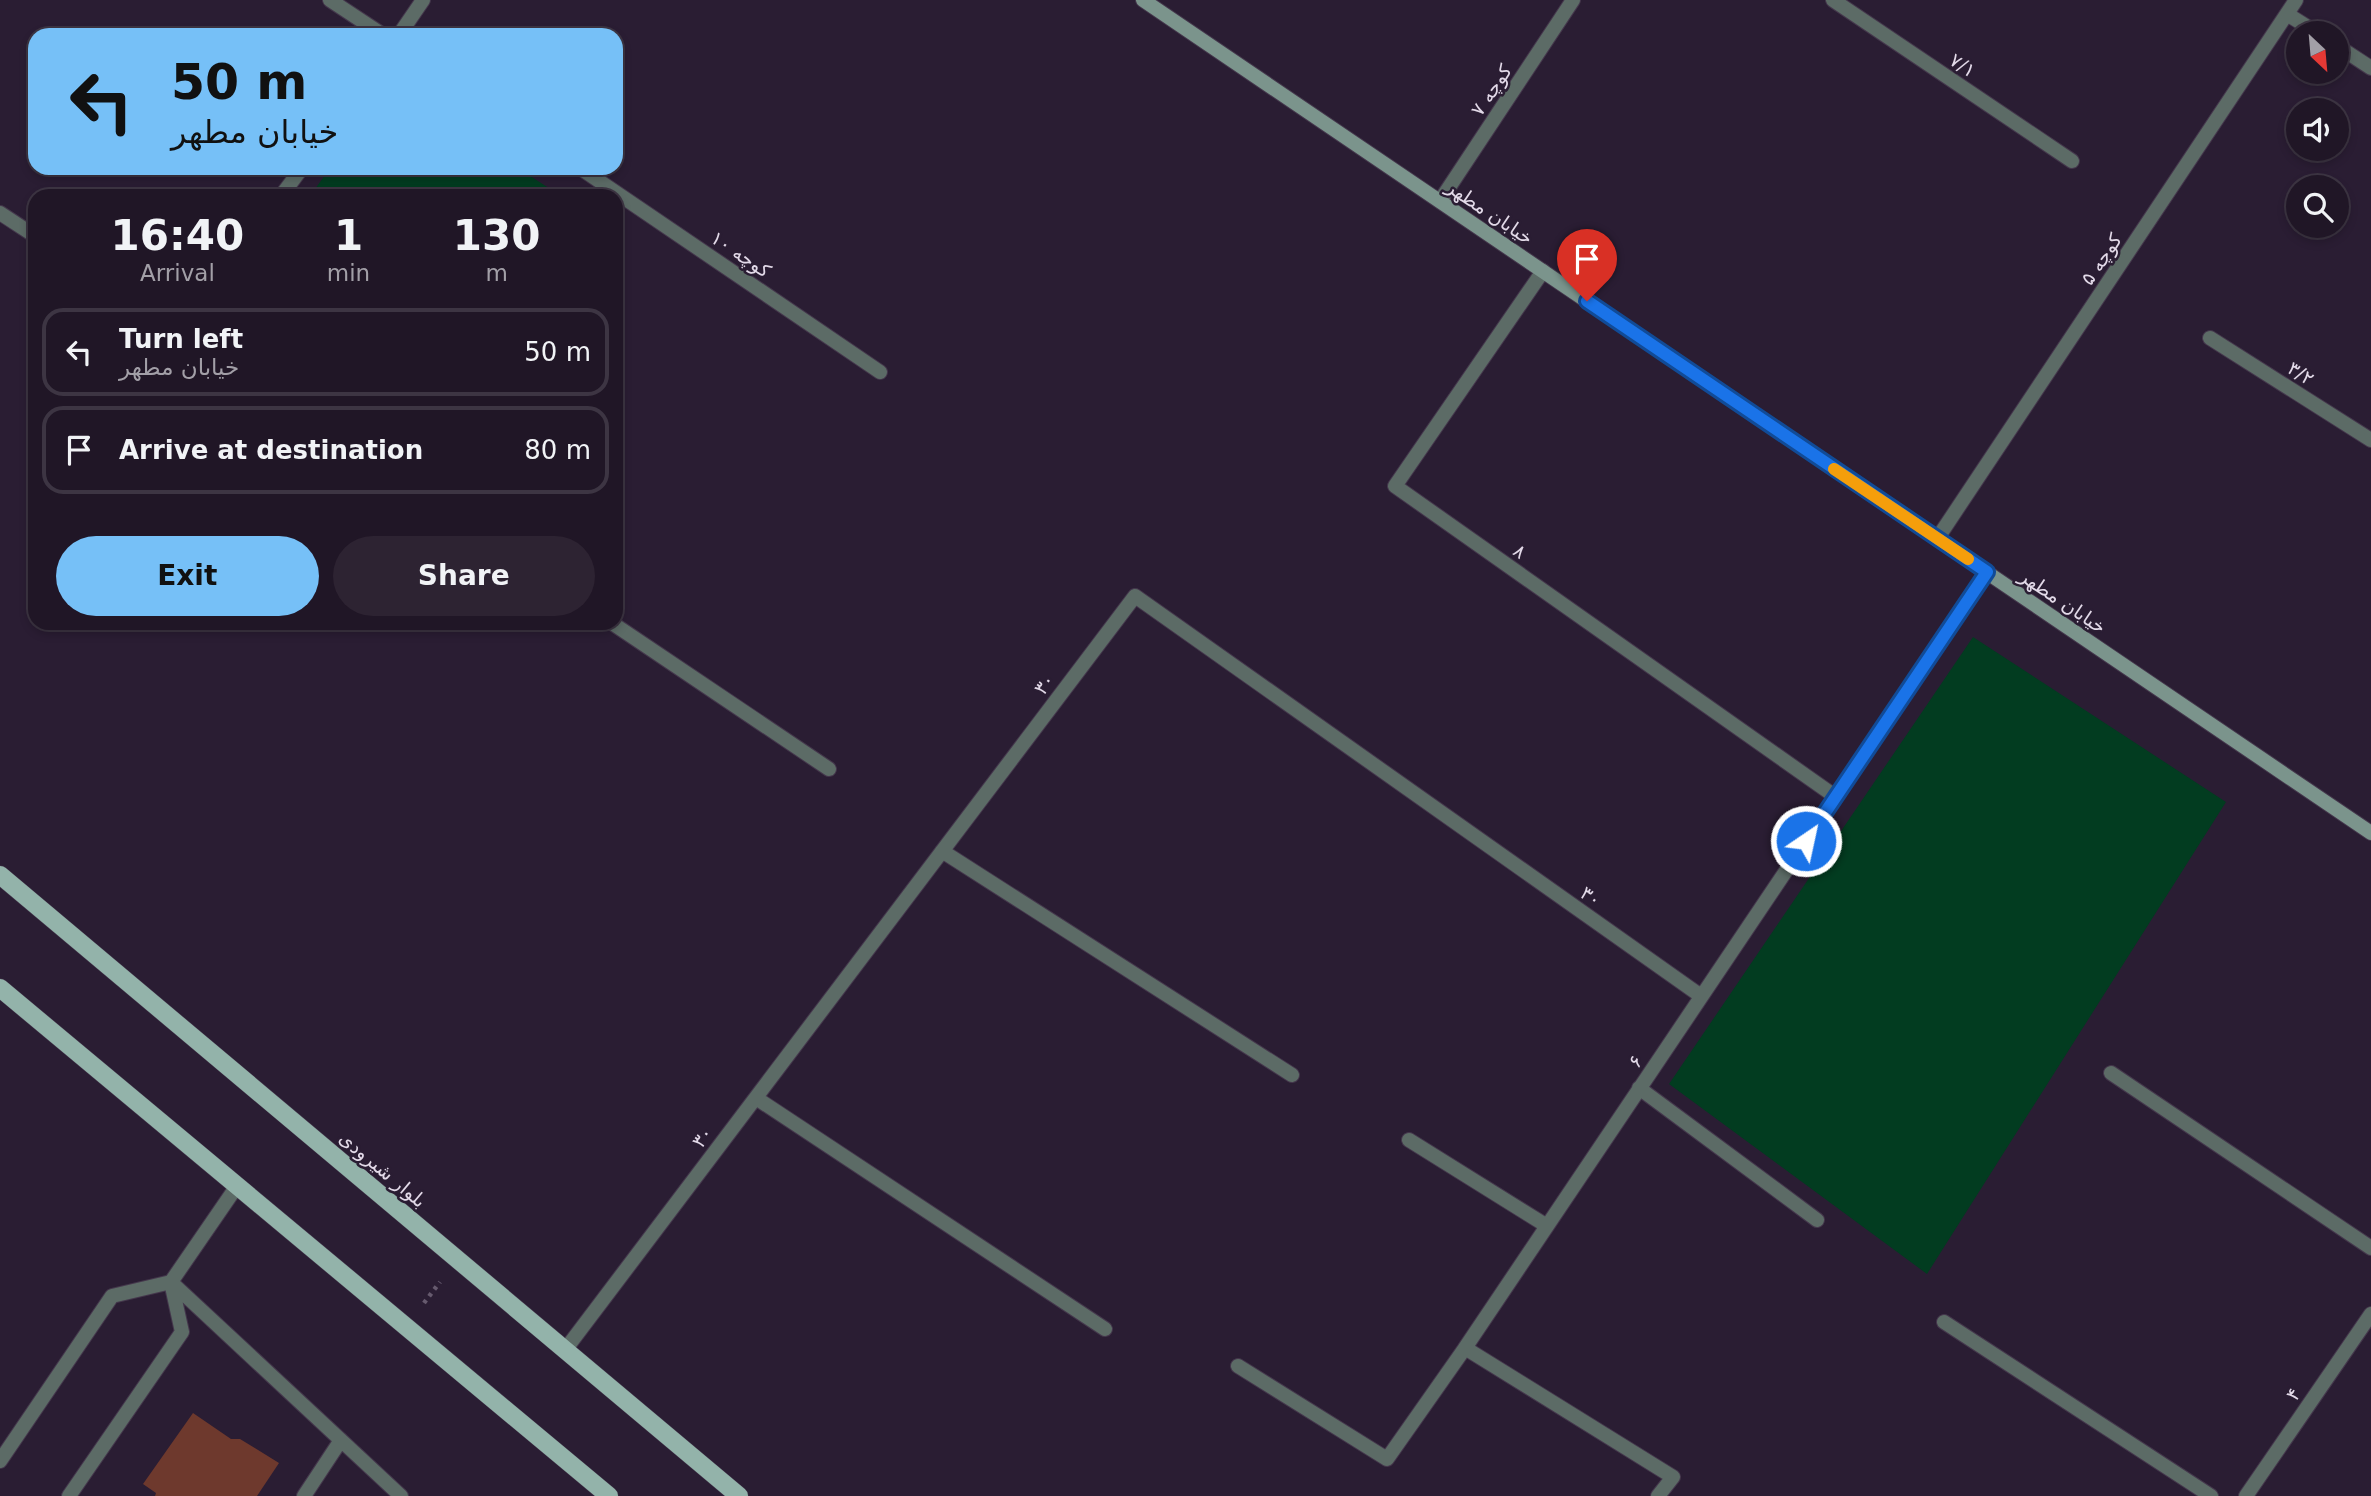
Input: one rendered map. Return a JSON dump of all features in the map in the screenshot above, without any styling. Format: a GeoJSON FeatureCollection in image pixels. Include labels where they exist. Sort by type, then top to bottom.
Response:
{"type":"FeatureCollection","features":[{"type":"Feature","properties":{"kind":"main road","name":"بلوار شیرودی"},"geometry":{"type":"LineString","coordinates":[[0,875],[739,1496]]}},
{"type":"Feature","properties":{"kind":"main road"},"geometry":{"type":"LineString","coordinates":[[0,988],[609,1496]]}},
{"type":"Feature","properties":{"kind":"street"},"geometry":{"type":"LineString","coordinates":[[330,0],[372,28]]}},
{"type":"Feature","properties":{"kind":"street"},"geometry":{"type":"LineString","coordinates":[[404,28],[423,0]]}},
{"type":"Feature","properties":{"kind":"street","name":"خیابان مطهر"},"geometry":{"type":"LineString","coordinates":[[1143,0],[2371,833]]}},
{"type":"Feature","properties":{"kind":"street","name":"کوچه ۷"},"geometry":{"type":"LineString","coordinates":[[1440,201],[1573,0]]}},
{"type":"Feature","properties":{"kind":"street","name":"۷/۱"},"geometry":{"type":"LineString","coordinates":[[1833,0],[2072,161]]}},
{"type":"Feature","properties":{"kind":"street","name":"کوچه ۵"},"geometry":{"type":"LineString","coordinates":[[1937,539],[2296,0]]}},
{"type":"Feature","properties":{"kind":"street"},"geometry":{"type":"LineString","coordinates":[[2287,14],[2298,21]]}},
{"type":"Feature","properties":{"kind":"street"},"geometry":{"type":"LineString","coordinates":[[2349,54],[2371,68]]}},
{"type":"Feature","properties":{"kind":"street","name":"کوچه ۱۰"},"geometry":{"type":"LineString","coordinates":[[587,175],[602,189]]}},
{"type":"Feature","properties":{"kind":"street","name":"کوچه ۱۰"},"geometry":{"type":"LineString","coordinates":[[623,204],[880,372]]}},
{"type":"Feature","properties":{"kind":"street"},"geometry":{"type":"LineString","coordinates":[[0,213],[28,231]]}},
{"type":"Feature","properties":{"kind":"street","name":"۸"},"geometry":{"type":"LineString","coordinates":[[1544,271],[1395,486],[1836,797]]}},
{"type":"Feature","properties":{"kind":"street","name":"۳/۲"},"geometry":{"type":"LineString","coordinates":[[2210,338],[2371,440]]}},
{"type":"Feature","properties":{"kind":"street","name":"۶"},"geometry":{"type":"LineString","coordinates":[[1238,1366],[1387,1459],[1465,1348],[1987,572]]}},
{"type":"Feature","properties":{"kind":"street","name":"۳۰"},"geometry":{"type":"LineString","coordinates":[[565,1350],[1135,596],[1701,996]]}},
{"type":"Feature","properties":{"kind":"street"},"geometry":{"type":"LineString","coordinates":[[622,630],[829,769]]}},
{"type":"Feature","properties":{"kind":"street"},"geometry":{"type":"LineString","coordinates":[[942,851],[1292,1075]]}},
{"type":"Feature","properties":{"kind":"street"},"geometry":{"type":"LineString","coordinates":[[2111,1073],[2371,1248]]}},
{"type":"Feature","properties":{"kind":"street"},"geometry":{"type":"LineString","coordinates":[[1639,1088],[1817,1220]]}},
{"type":"Feature","properties":{"kind":"street"},"geometry":{"type":"LineString","coordinates":[[756,1098],[1105,1329]]}},
{"type":"Feature","properties":{"kind":"street"},"geometry":{"type":"LineString","coordinates":[[1409,1140],[1546,1226]]}},
{"type":"Feature","properties":{"kind":"street"},"geometry":{"type":"LineString","coordinates":[[0,1461],[112,1296],[170,1282],[237,1186]]}},
{"type":"Feature","properties":{"kind":"street"},"geometry":{"type":"LineString","coordinates":[[170,1282],[401,1496]]}},
{"type":"Feature","properties":{"kind":"street"},"geometry":{"type":"LineString","coordinates":[[69,1496],[182,1332],[170,1282]]}},
{"type":"Feature","properties":{"kind":"street","name":"۴"},"geometry":{"type":"LineString","coordinates":[[2246,1496],[2371,1314]]}},
{"type":"Feature","properties":{"kind":"street"},"geometry":{"type":"LineString","coordinates":[[1944,1322],[2211,1496]]}},
{"type":"Feature","properties":{"kind":"street"},"geometry":{"type":"LineString","coordinates":[[1465,1348],[1673,1477],[1658,1496]]}},
{"type":"Feature","properties":{"kind":"street"},"geometry":{"type":"LineString","coordinates":[[304,1496],[341,1440]]}},
{"type":"Feature","properties":{"kind":"path"},"geometry":{"type":"LineString","coordinates":[[406,1327],[457,1259]]}},
{"type":"Feature","properties":{"kind":"green space"},"geometry":{"type":"Polygon","coordinates":[[[325,175],[529,175],[550,189],[315,189],[325,175]]]}},
{"type":"Feature","properties":{"kind":"green space"},"geometry":{"type":"Polygon","coordinates":[[[1973,637],[2226,802],[1927,1274],[1669,1084],[1973,637]]]}},
{"type":"Feature","properties":{"kind":"building"},"geometry":{"type":"Polygon","coordinates":[[[193,1413],[231,1439],[240,1439],[279,1463],[257,1496],[155,1496],[156,1493],[143,1484],[193,1413]]]}},
{"type":"Feature","properties":{"kind":"slow traffic"},"geometry":{"type":"LineString","coordinates":[[1834,469],[1968,559]]}},
{"type":"Feature","properties":{"kind":"route"},"geometry":{"type":"LineString","coordinates":[[1587,301],[1987,572],[1806,841]]}}]}
